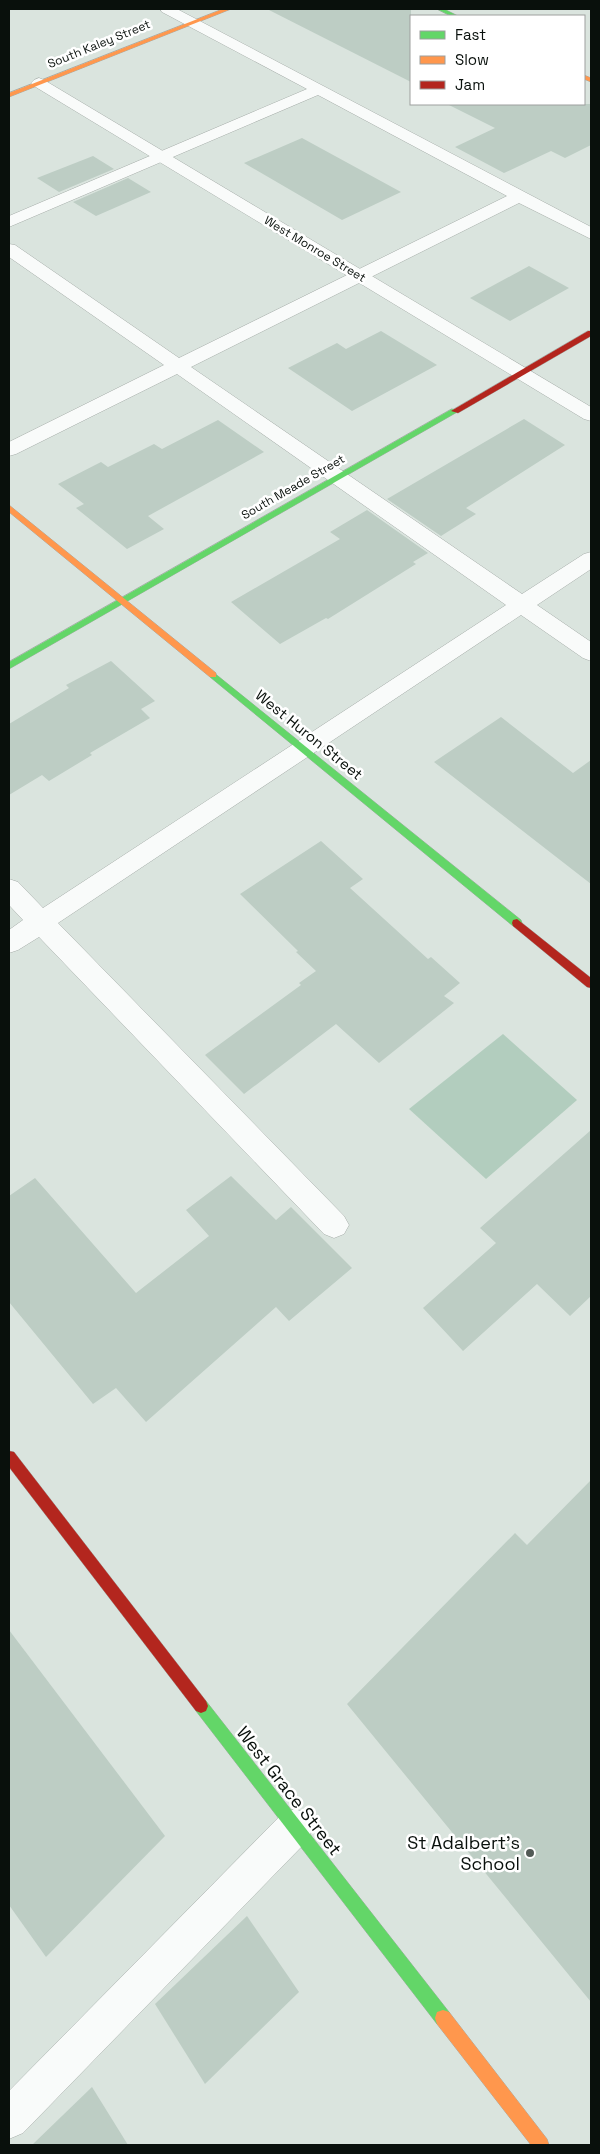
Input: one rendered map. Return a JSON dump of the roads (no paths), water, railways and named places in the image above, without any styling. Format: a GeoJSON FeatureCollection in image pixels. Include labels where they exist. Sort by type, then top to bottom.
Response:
{"type":"FeatureCollection","features":[{"type":"Feature","properties":{"kind":"street"},"geometry":{"type":"LineString","coordinates":[[167,9],[591,234]]}},
{"type":"Feature","properties":{"kind":"street","name":"South Kaley Street"},"geometry":{"type":"LineString","coordinates":[[9,95],[228,9]]}},
{"type":"Feature","properties":{"kind":"street"},"geometry":{"type":"LineString","coordinates":[[440,9],[453,15]]}},
{"type":"Feature","properties":{"kind":"street","name":"West Monroe Street"},"geometry":{"type":"LineString","coordinates":[[39,83],[591,415]]}},
{"type":"Feature","properties":{"kind":"street"},"geometry":{"type":"LineString","coordinates":[[9,222],[318,90]]}},
{"type":"Feature","properties":{"kind":"street"},"geometry":{"type":"LineString","coordinates":[[9,450],[176,365],[520,196]]}},
{"type":"Feature","properties":{"kind":"street"},"geometry":{"type":"LineString","coordinates":[[9,249],[591,652]]}},
{"type":"Feature","properties":{"kind":"street","name":"South Meade Street"},"geometry":{"type":"LineString","coordinates":[[9,666],[591,333]]}},
{"type":"Feature","properties":{"kind":"street","name":"West Huron Street"},"geometry":{"type":"LineString","coordinates":[[9,508],[591,984]]}},
{"type":"Feature","properties":{"kind":"street"},"geometry":{"type":"LineString","coordinates":[[9,943],[591,560]]}},
{"type":"Feature","properties":{"kind":"street"},"geometry":{"type":"LineString","coordinates":[[9,889],[334,1225]]}},
{"type":"Feature","properties":{"kind":"street","name":"West Grace Street"},"geometry":{"type":"LineString","coordinates":[[9,1458],[541,2145]]}},
{"type":"Feature","properties":{"kind":"street"},"geometry":{"type":"LineString","coordinates":[[9,2119],[295,1827]]}},
{"type":"Feature","properties":{"kind":"place","name":"St Adalbert's School"},"geometry":{"type":"Point","coordinates":[530,1853]}}]}
